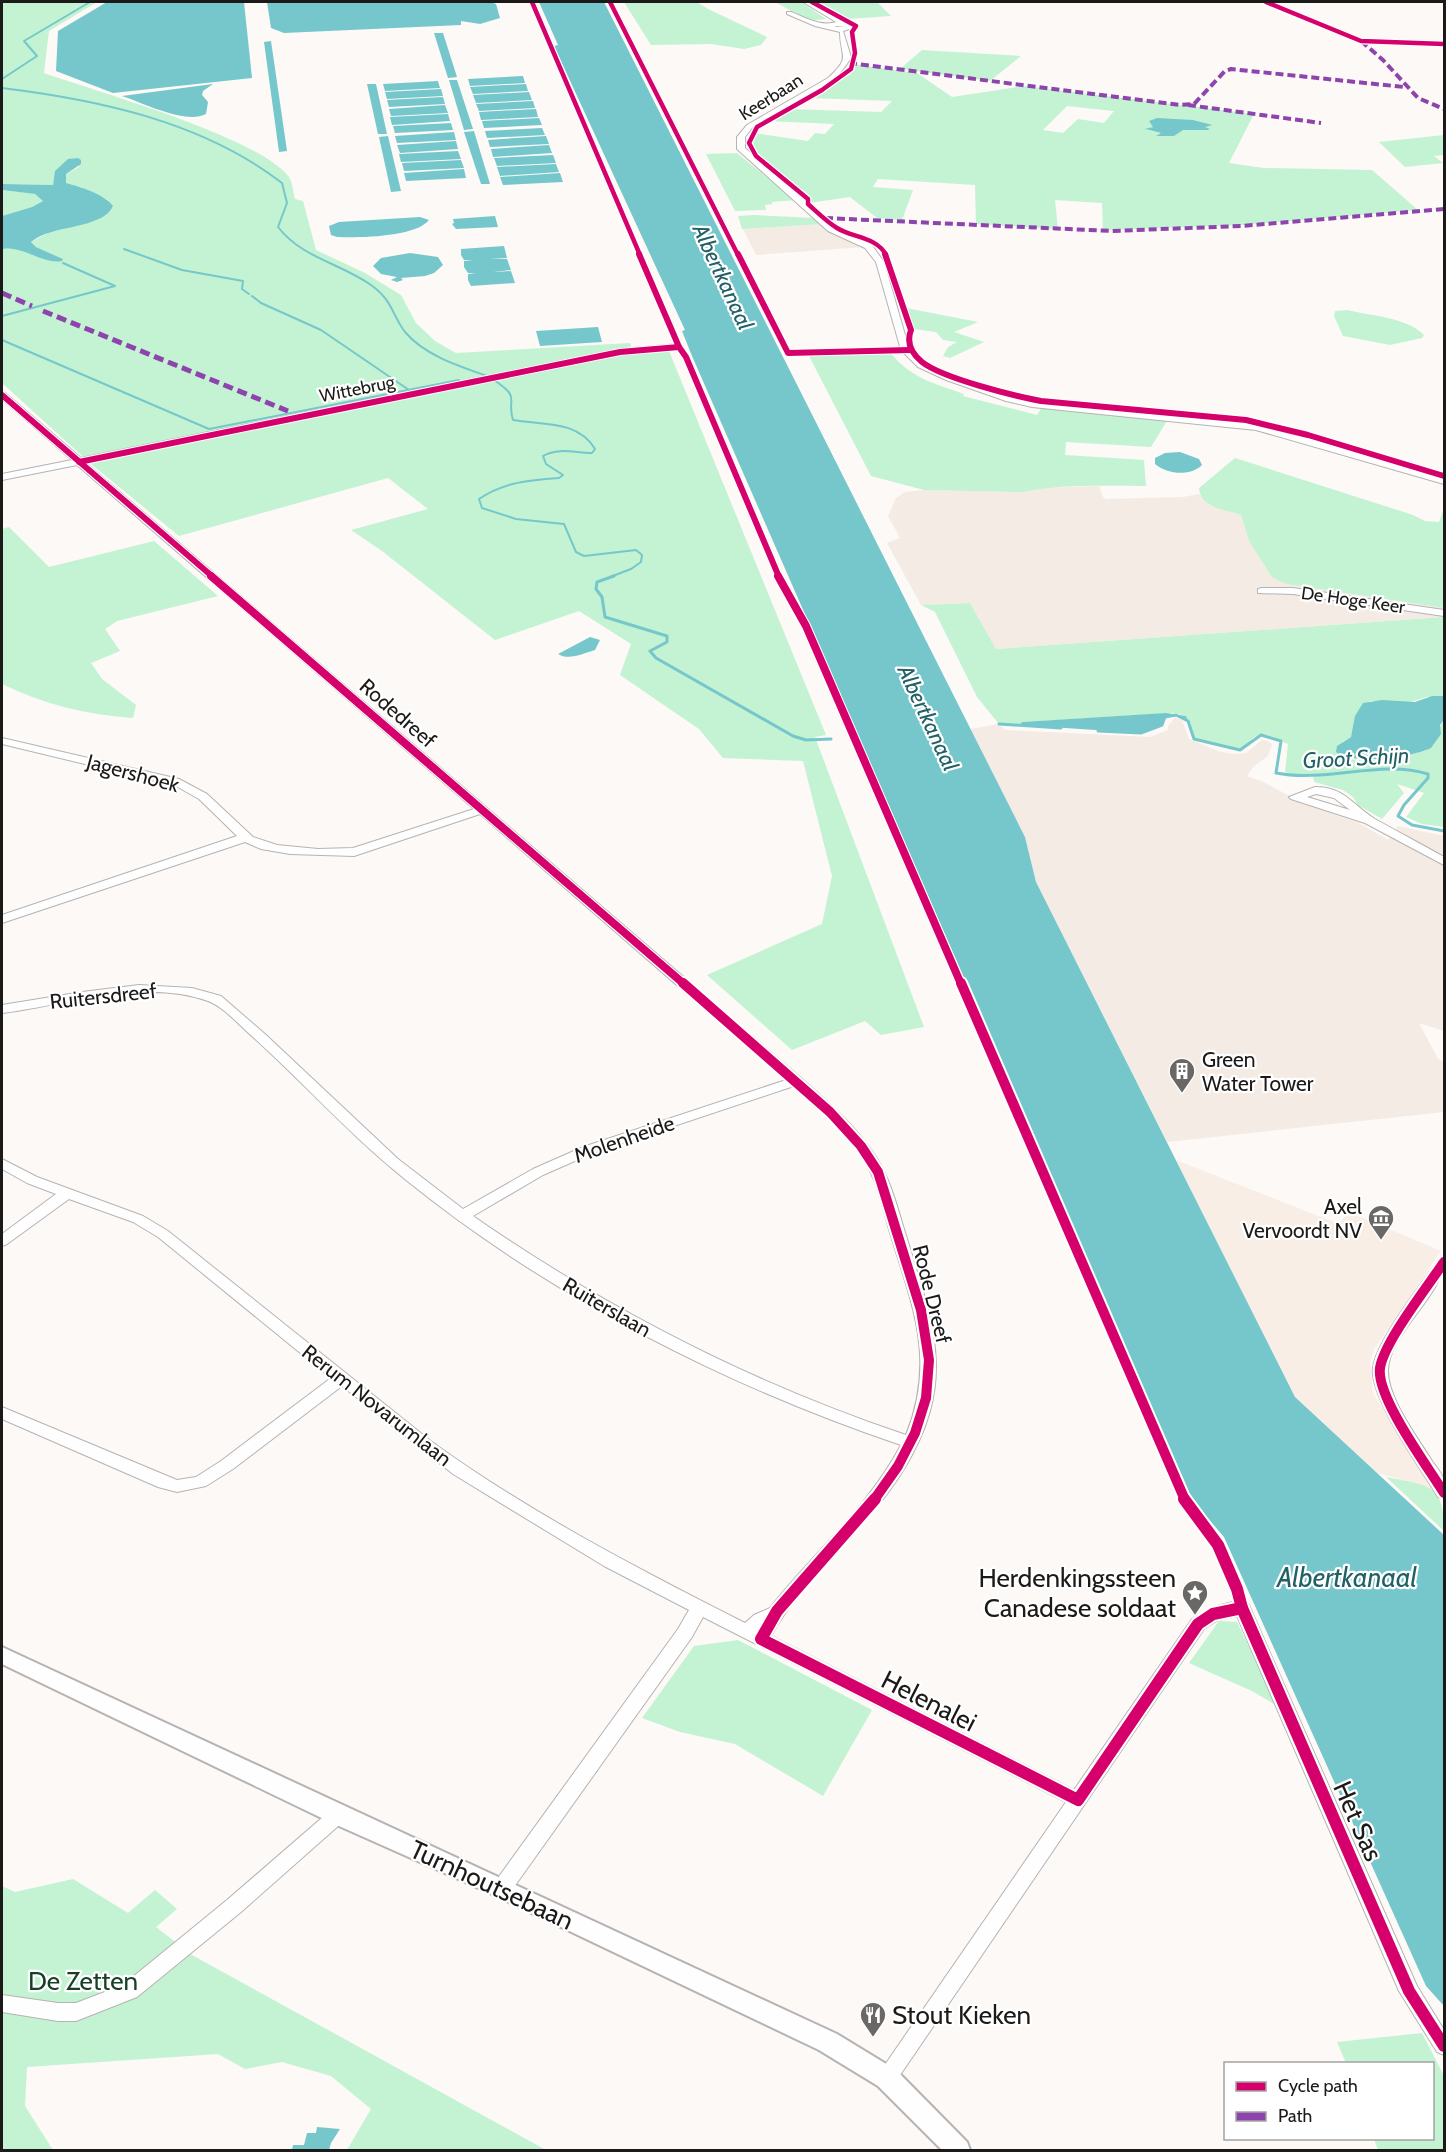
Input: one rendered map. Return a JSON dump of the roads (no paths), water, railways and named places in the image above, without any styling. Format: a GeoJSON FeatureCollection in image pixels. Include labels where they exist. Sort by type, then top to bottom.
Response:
{"type":"FeatureCollection","features":[{"type":"Feature","properties":{"kind":"main road","name":"Turnhoutsebaan"},"geometry":{"type":"LineString","coordinates":[[2,1655],[338,1815],[502,1888],[828,2042],[887,2078],[920,2109],[958,2151]]}},
{"type":"Feature","properties":{"kind":"street"},"geometry":{"type":"LineString","coordinates":[[806,2],[837,27]]}},
{"type":"Feature","properties":{"kind":"street"},"geometry":{"type":"LineString","coordinates":[[1266,2],[1361,41],[1444,44]]}},
{"type":"Feature","properties":{"kind":"street"},"geometry":{"type":"LineString","coordinates":[[789,13],[813,24],[837,27]]}},
{"type":"Feature","properties":{"kind":"street","name":"Keerbaan"},"geometry":{"type":"LineString","coordinates":[[837,27],[848,57],[842,68],[809,93],[752,125],[744,132],[740,143],[747,155],[831,229],[868,246],[874,252],[880,262],[904,348],[913,360],[927,368],[1016,401],[1257,427],[1444,481]]}},
{"type":"Feature","properties":{"kind":"street","name":"Wittebrug"},"geometry":{"type":"LineString","coordinates":[[2,477],[621,352],[679,347]]}},
{"type":"Feature","properties":{"kind":"street","name":"Rodedreef"},"geometry":{"type":"LineString","coordinates":[[2,395],[770,1059]]}},
{"type":"Feature","properties":{"kind":"street","name":"De Hoge Keer"},"geometry":{"type":"LineString","coordinates":[[1262,591],[1293,591],[1444,613]]}},
{"type":"Feature","properties":{"kind":"street","name":"Jagershoek"},"geometry":{"type":"LineString","coordinates":[[2,741],[170,780],[194,790],[256,843],[275,847],[336,853],[354,852],[482,810]]}},
{"type":"Feature","properties":{"kind":"street"},"geometry":{"type":"LineString","coordinates":[[1369,820],[1295,797],[1315,790],[1332,791],[1346,799],[1354,810],[1369,820],[1444,862]]}},
{"type":"Feature","properties":{"kind":"street"},"geometry":{"type":"LineString","coordinates":[[2,919],[247,837]]}},
{"type":"Feature","properties":{"kind":"street","name":"Ruitersdreef"},"geometry":{"type":"LineString","coordinates":[[2,1009],[130,990],[181,989],[200,993],[216,999],[231,1011],[339,1113]]}},
{"type":"Feature","properties":{"kind":"street","name":"Rode Dreef"},"geometry":{"type":"LineString","coordinates":[[754,1635],[870,1507],[891,1475],[909,1442],[926,1396],[930,1359],[926,1328],[893,1217],[878,1172],[867,1151],[851,1131],[770,1059]]}},
{"type":"Feature","properties":{"kind":"street","name":"Molenheide"},"geometry":{"type":"LineString","coordinates":[[461,1216],[538,1172],[588,1150],[796,1081]]}},
{"type":"Feature","properties":{"kind":"street","name":"Ruiterslaan"},"geometry":{"type":"LineString","coordinates":[[339,1113],[394,1163],[461,1216],[630,1322],[717,1367],[860,1427],[909,1442]]}},
{"type":"Feature","properties":{"kind":"street","name":"Rerum Novarumlaan"},"geometry":{"type":"LineString","coordinates":[[2,1163],[32,1180],[138,1219],[163,1234],[426,1446],[459,1470],[610,1562],[754,1635]]}},
{"type":"Feature","properties":{"kind":"street"},"geometry":{"type":"LineString","coordinates":[[2,1241],[67,1193]]}},
{"type":"Feature","properties":{"kind":"street"},"geometry":{"type":"LineString","coordinates":[[1444,1262],[1390,1343],[1383,1356],[1380,1374],[1384,1392],[1393,1409],[1444,1492]]}},
{"type":"Feature","properties":{"kind":"street"},"geometry":{"type":"LineString","coordinates":[[2,1413],[164,1483],[177,1486],[200,1482],[227,1465],[342,1378]]}},
{"type":"Feature","properties":{"kind":"street","name":"Het Sas"},"geometry":{"type":"LineString","coordinates":[[1078,1800],[1198,1624],[1213,1614],[1242,1608],[1408,1991],[1444,2046]]}},
{"type":"Feature","properties":{"kind":"street"},"geometry":{"type":"LineString","coordinates":[[502,1888],[686,1632],[700,1623],[703,1611]]}},
{"type":"Feature","properties":{"kind":"street","name":"Helenalei"},"geometry":{"type":"LineString","coordinates":[[754,1635],[1078,1800]]}},
{"type":"Feature","properties":{"kind":"street"},"geometry":{"type":"LineString","coordinates":[[887,2078],[1078,1800]]}},
{"type":"Feature","properties":{"kind":"street"},"geometry":{"type":"LineString","coordinates":[[2,2004],[58,2012],[76,2012],[130,1991],[234,1906],[338,1815]]}},
{"type":"Feature","properties":{"kind":"water"},"geometry":{"type":"Polygon","coordinates":[[[107,2],[244,2],[252,78],[113,93],[56,71],[58,31],[107,2]]]}},
{"type":"Feature","properties":{"kind":"water"},"geometry":{"type":"Polygon","coordinates":[[[267,2],[490,2],[496,4],[500,18],[480,24],[461,21],[461,25],[284,33],[271,28],[267,2]]]}},
{"type":"Feature","properties":{"kind":"water","name":"Albertkanaal"},"geometry":{"type":"Polygon","coordinates":[[[539,2],[604,2],[1025,837],[1036,882],[1295,1397],[1444,1535],[1444,2006],[1426,1986],[1224,1537],[1193,1501],[692,356],[682,331],[685,330],[554,46],[558,45],[539,2]]]}},
{"type":"Feature","properties":{"kind":"water"},"geometry":{"type":"Polygon","coordinates":[[[434,33],[443,33],[457,77],[448,78],[434,33]]]}},
{"type":"Feature","properties":{"kind":"water"},"geometry":{"type":"Polygon","coordinates":[[[271,41],[287,151],[279,152],[264,42],[271,41]]]}},
{"type":"Feature","properties":{"kind":"water"},"geometry":{"type":"Polygon","coordinates":[[[523,76],[525,83],[470,86],[468,79],[523,76]]]}},
{"type":"Feature","properties":{"kind":"water"},"geometry":{"type":"Polygon","coordinates":[[[449,80],[457,80],[473,129],[464,130],[449,80]]]}},
{"type":"Feature","properties":{"kind":"water"},"geometry":{"type":"Polygon","coordinates":[[[438,81],[440,88],[385,91],[383,84],[438,81]]]}},
{"type":"Feature","properties":{"kind":"water"},"geometry":{"type":"Polygon","coordinates":[[[213,84],[203,91],[202,95],[208,102],[206,114],[198,117],[176,115],[122,96],[213,84]]]}},
{"type":"Feature","properties":{"kind":"water"},"geometry":{"type":"Polygon","coordinates":[[[367,84],[376,84],[387,134],[378,134],[367,84]]]}},
{"type":"Feature","properties":{"kind":"water"},"geometry":{"type":"Polygon","coordinates":[[[526,84],[528,91],[473,94],[470,87],[526,84]]]}},
{"type":"Feature","properties":{"kind":"water"},"geometry":{"type":"Polygon","coordinates":[[[441,89],[443,96],[387,99],[385,92],[441,89]]]}},
{"type":"Feature","properties":{"kind":"water"},"geometry":{"type":"Polygon","coordinates":[[[529,92],[532,100],[476,103],[473,95],[529,92]]]}},
{"type":"Feature","properties":{"kind":"water"},"geometry":{"type":"Polygon","coordinates":[[[443,97],[445,104],[389,107],[387,100],[443,97]]]}},
{"type":"Feature","properties":{"kind":"water"},"geometry":{"type":"Polygon","coordinates":[[[533,101],[535,108],[479,111],[476,104],[533,101]]]}},
{"type":"Feature","properties":{"kind":"water"},"geometry":{"type":"Polygon","coordinates":[[[445,105],[448,113],[391,116],[389,109],[445,105]]]}},
{"type":"Feature","properties":{"kind":"water"},"geometry":{"type":"Polygon","coordinates":[[[536,109],[538,117],[481,120],[479,112],[536,109]]]}},
{"type":"Feature","properties":{"kind":"water"},"geometry":{"type":"Polygon","coordinates":[[[448,114],[450,121],[392,125],[390,117],[448,114]]]}},
{"type":"Feature","properties":{"kind":"water"},"geometry":{"type":"Polygon","coordinates":[[[539,118],[542,125],[484,128],[482,121],[539,118]]]}},
{"type":"Feature","properties":{"kind":"water"},"geometry":{"type":"Polygon","coordinates":[[[1157,118],[1193,120],[1213,125],[1205,127],[1210,129],[1208,130],[1183,130],[1174,136],[1156,136],[1161,133],[1145,129],[1153,127],[1149,121],[1157,118]]]}},
{"type":"Feature","properties":{"kind":"water"},"geometry":{"type":"Polygon","coordinates":[[[451,123],[453,130],[395,133],[393,126],[451,123]]]}},
{"type":"Feature","properties":{"kind":"water"},"geometry":{"type":"Polygon","coordinates":[[[542,128],[545,135],[487,138],[485,131],[542,128]]]}},
{"type":"Feature","properties":{"kind":"water"},"geometry":{"type":"Polygon","coordinates":[[[474,131],[490,184],[481,184],[464,132],[474,131]]]}},
{"type":"Feature","properties":{"kind":"water"},"geometry":{"type":"Polygon","coordinates":[[[454,132],[456,140],[397,143],[395,136],[454,132]]]}},
{"type":"Feature","properties":{"kind":"water"},"geometry":{"type":"Polygon","coordinates":[[[388,136],[401,191],[391,192],[379,137],[388,136]]]}},
{"type":"Feature","properties":{"kind":"water"},"geometry":{"type":"Polygon","coordinates":[[[546,136],[549,144],[490,147],[488,140],[546,136]]]}},
{"type":"Feature","properties":{"kind":"water"},"geometry":{"type":"Polygon","coordinates":[[[456,141],[458,149],[400,153],[397,145],[456,141]]]}},
{"type":"Feature","properties":{"kind":"water"},"geometry":{"type":"Polygon","coordinates":[[[549,145],[552,153],[493,157],[491,149],[549,145]]]}},
{"type":"Feature","properties":{"kind":"water"},"geometry":{"type":"Polygon","coordinates":[[[458,151],[461,159],[401,162],[399,154],[458,151]]]}},
{"type":"Feature","properties":{"kind":"water"},"geometry":{"type":"Polygon","coordinates":[[[553,155],[556,163],[497,166],[494,158],[553,155]]]}},
{"type":"Feature","properties":{"kind":"water"},"geometry":{"type":"Polygon","coordinates":[[[78,158],[81,164],[66,174],[66,183],[104,198],[113,206],[107,214],[88,223],[40,236],[31,242],[36,247],[63,259],[62,261],[48,260],[18,250],[2,249],[2,216],[32,207],[43,201],[35,194],[2,190],[2,184],[53,185],[55,171],[68,159],[78,158]]]}},
{"type":"Feature","properties":{"kind":"water"},"geometry":{"type":"Polygon","coordinates":[[[461,160],[464,168],[404,171],[402,163],[461,160]]]}},
{"type":"Feature","properties":{"kind":"water"},"geometry":{"type":"Polygon","coordinates":[[[556,164],[559,172],[500,176],[497,167],[556,164]]]}},
{"type":"Feature","properties":{"kind":"water"},"geometry":{"type":"Polygon","coordinates":[[[464,169],[466,178],[406,181],[404,173],[464,169]]]}},
{"type":"Feature","properties":{"kind":"water"},"geometry":{"type":"Polygon","coordinates":[[[560,173],[563,182],[503,185],[500,177],[560,173]]]}},
{"type":"Feature","properties":{"kind":"water"},"geometry":{"type":"Polygon","coordinates":[[[495,216],[498,227],[456,229],[452,224],[453,219],[495,216]]]}},
{"type":"Feature","properties":{"kind":"water"},"geometry":{"type":"Polygon","coordinates":[[[420,217],[429,220],[412,230],[386,235],[337,237],[331,235],[329,226],[339,222],[420,217]]]}},
{"type":"Feature","properties":{"kind":"water"},"geometry":{"type":"Polygon","coordinates":[[[504,246],[507,258],[490,259],[507,259],[511,270],[494,272],[511,271],[515,283],[471,286],[468,274],[476,273],[468,273],[464,267],[464,261],[473,260],[464,260],[461,249],[504,246]]]}},
{"type":"Feature","properties":{"kind":"water"},"geometry":{"type":"Polygon","coordinates":[[[410,253],[438,257],[443,265],[434,273],[401,278],[403,280],[397,282],[391,280],[397,277],[381,274],[373,266],[381,258],[410,253]]]}},
{"type":"Feature","properties":{"kind":"water"},"geometry":{"type":"Polygon","coordinates":[[[598,327],[602,342],[540,346],[536,331],[598,327]]]}},
{"type":"Feature","properties":{"kind":"water"},"geometry":{"type":"Polygon","coordinates":[[[1180,452],[1199,459],[1202,465],[1185,473],[1178,473],[1155,464],[1155,458],[1165,453],[1180,452]]]}},
{"type":"Feature","properties":{"kind":"water"},"geometry":{"type":"Polygon","coordinates":[[[590,637],[600,640],[595,650],[572,657],[558,654],[590,637]]]}},
{"type":"Feature","properties":{"kind":"water"},"geometry":{"type":"Polygon","coordinates":[[[1432,696],[1444,696],[1444,720],[1440,725],[1441,734],[1431,748],[1382,759],[1355,759],[1336,752],[1337,746],[1351,737],[1355,716],[1363,703],[1382,700],[1415,702],[1432,696]]]}},
{"type":"Feature","properties":{"kind":"water"},"geometry":{"type":"Polygon","coordinates":[[[1166,713],[1186,716],[1188,721],[1176,715],[1165,717],[1162,725],[1141,733],[1020,725],[1022,722],[1166,713]]]}},
{"type":"Feature","properties":{"kind":"water"},"geometry":{"type":"Polygon","coordinates":[[[317,2127],[340,2129],[329,2150],[292,2150],[293,2145],[304,2145],[307,2133],[316,2133],[317,2127]]]}},
{"type":"Feature","properties":{"kind":"waterway"},"geometry":{"type":"LineString","coordinates":[[2,79],[37,56],[24,41],[90,2]]}},
{"type":"Feature","properties":{"kind":"waterway"},"geometry":{"type":"LineString","coordinates":[[2,88],[76,99],[149,117],[185,129],[251,162],[282,183],[287,203],[278,227],[298,246],[371,285],[384,296],[405,332],[423,348],[444,360],[490,377]]}},
{"type":"Feature","properties":{"kind":"waterway"},"geometry":{"type":"LineString","coordinates":[[124,249],[182,270],[243,281],[242,289],[249,294]]}},
{"type":"Feature","properties":{"kind":"waterway"},"geometry":{"type":"LineString","coordinates":[[2,316],[115,286],[63,263]]}},
{"type":"Feature","properties":{"kind":"waterway"},"geometry":{"type":"LineString","coordinates":[[252,296],[261,303],[321,330],[409,390]]}},
{"type":"Feature","properties":{"kind":"waterway"},"geometry":{"type":"LineString","coordinates":[[2,340],[209,429],[409,390]]}},
{"type":"Feature","properties":{"kind":"waterway"},"geometry":{"type":"LineString","coordinates":[[409,390],[459,380]]}},
{"type":"Feature","properties":{"kind":"waterway"},"geometry":{"type":"LineString","coordinates":[[494,380],[510,395],[513,420],[569,428],[588,440],[595,449],[592,453],[561,451],[543,456],[546,464],[563,475],[559,478],[508,485],[488,493],[479,499],[482,508],[516,519],[564,524],[576,552],[584,556],[636,550],[642,555],[641,562],[631,569],[610,577]]}},
{"type":"Feature","properties":{"kind":"waterway"},"geometry":{"type":"LineString","coordinates":[[614,576],[597,582],[596,589],[602,597],[605,617],[667,636],[667,642],[650,651],[656,658],[793,736],[806,740],[831,739]]}},
{"type":"Feature","properties":{"kind":"waterway","name":"Groot Schijn"},"geometry":{"type":"LineString","coordinates":[[1098,731],[1141,733],[1162,725],[1165,717],[1176,715],[1188,721],[1194,739],[1240,750],[1261,735],[1281,741],[1276,773],[1315,775],[1392,769],[1428,774],[1428,778],[1404,805],[1398,816],[1412,825],[1444,831]]}},
{"type":"Feature","properties":{"kind":"waterway","name":"Groot Schijn"},"geometry":{"type":"LineString","coordinates":[[999,724],[1061,728]]}},
{"type":"Feature","properties":{"kind":"place","name":"Green Water Tower"},"geometry":{"type":"Point","coordinates":[1182,1094]}},
{"type":"Feature","properties":{"kind":"place","name":"Axel Vervoordt NV"},"geometry":{"type":"Point","coordinates":[1381,1241]}},
{"type":"Feature","properties":{"kind":"place","name":"Herdenkingssteen Canadese soldaat"},"geometry":{"type":"Point","coordinates":[1195,1616]}},
{"type":"Feature","properties":{"kind":"place","name":"Stout Kieken"},"geometry":{"type":"Point","coordinates":[873,2038]}},
{"type":"Feature","properties":{"kind":"park label","name":"De Zetten"},"geometry":{"type":"Point","coordinates":[83,1981]}}]}
